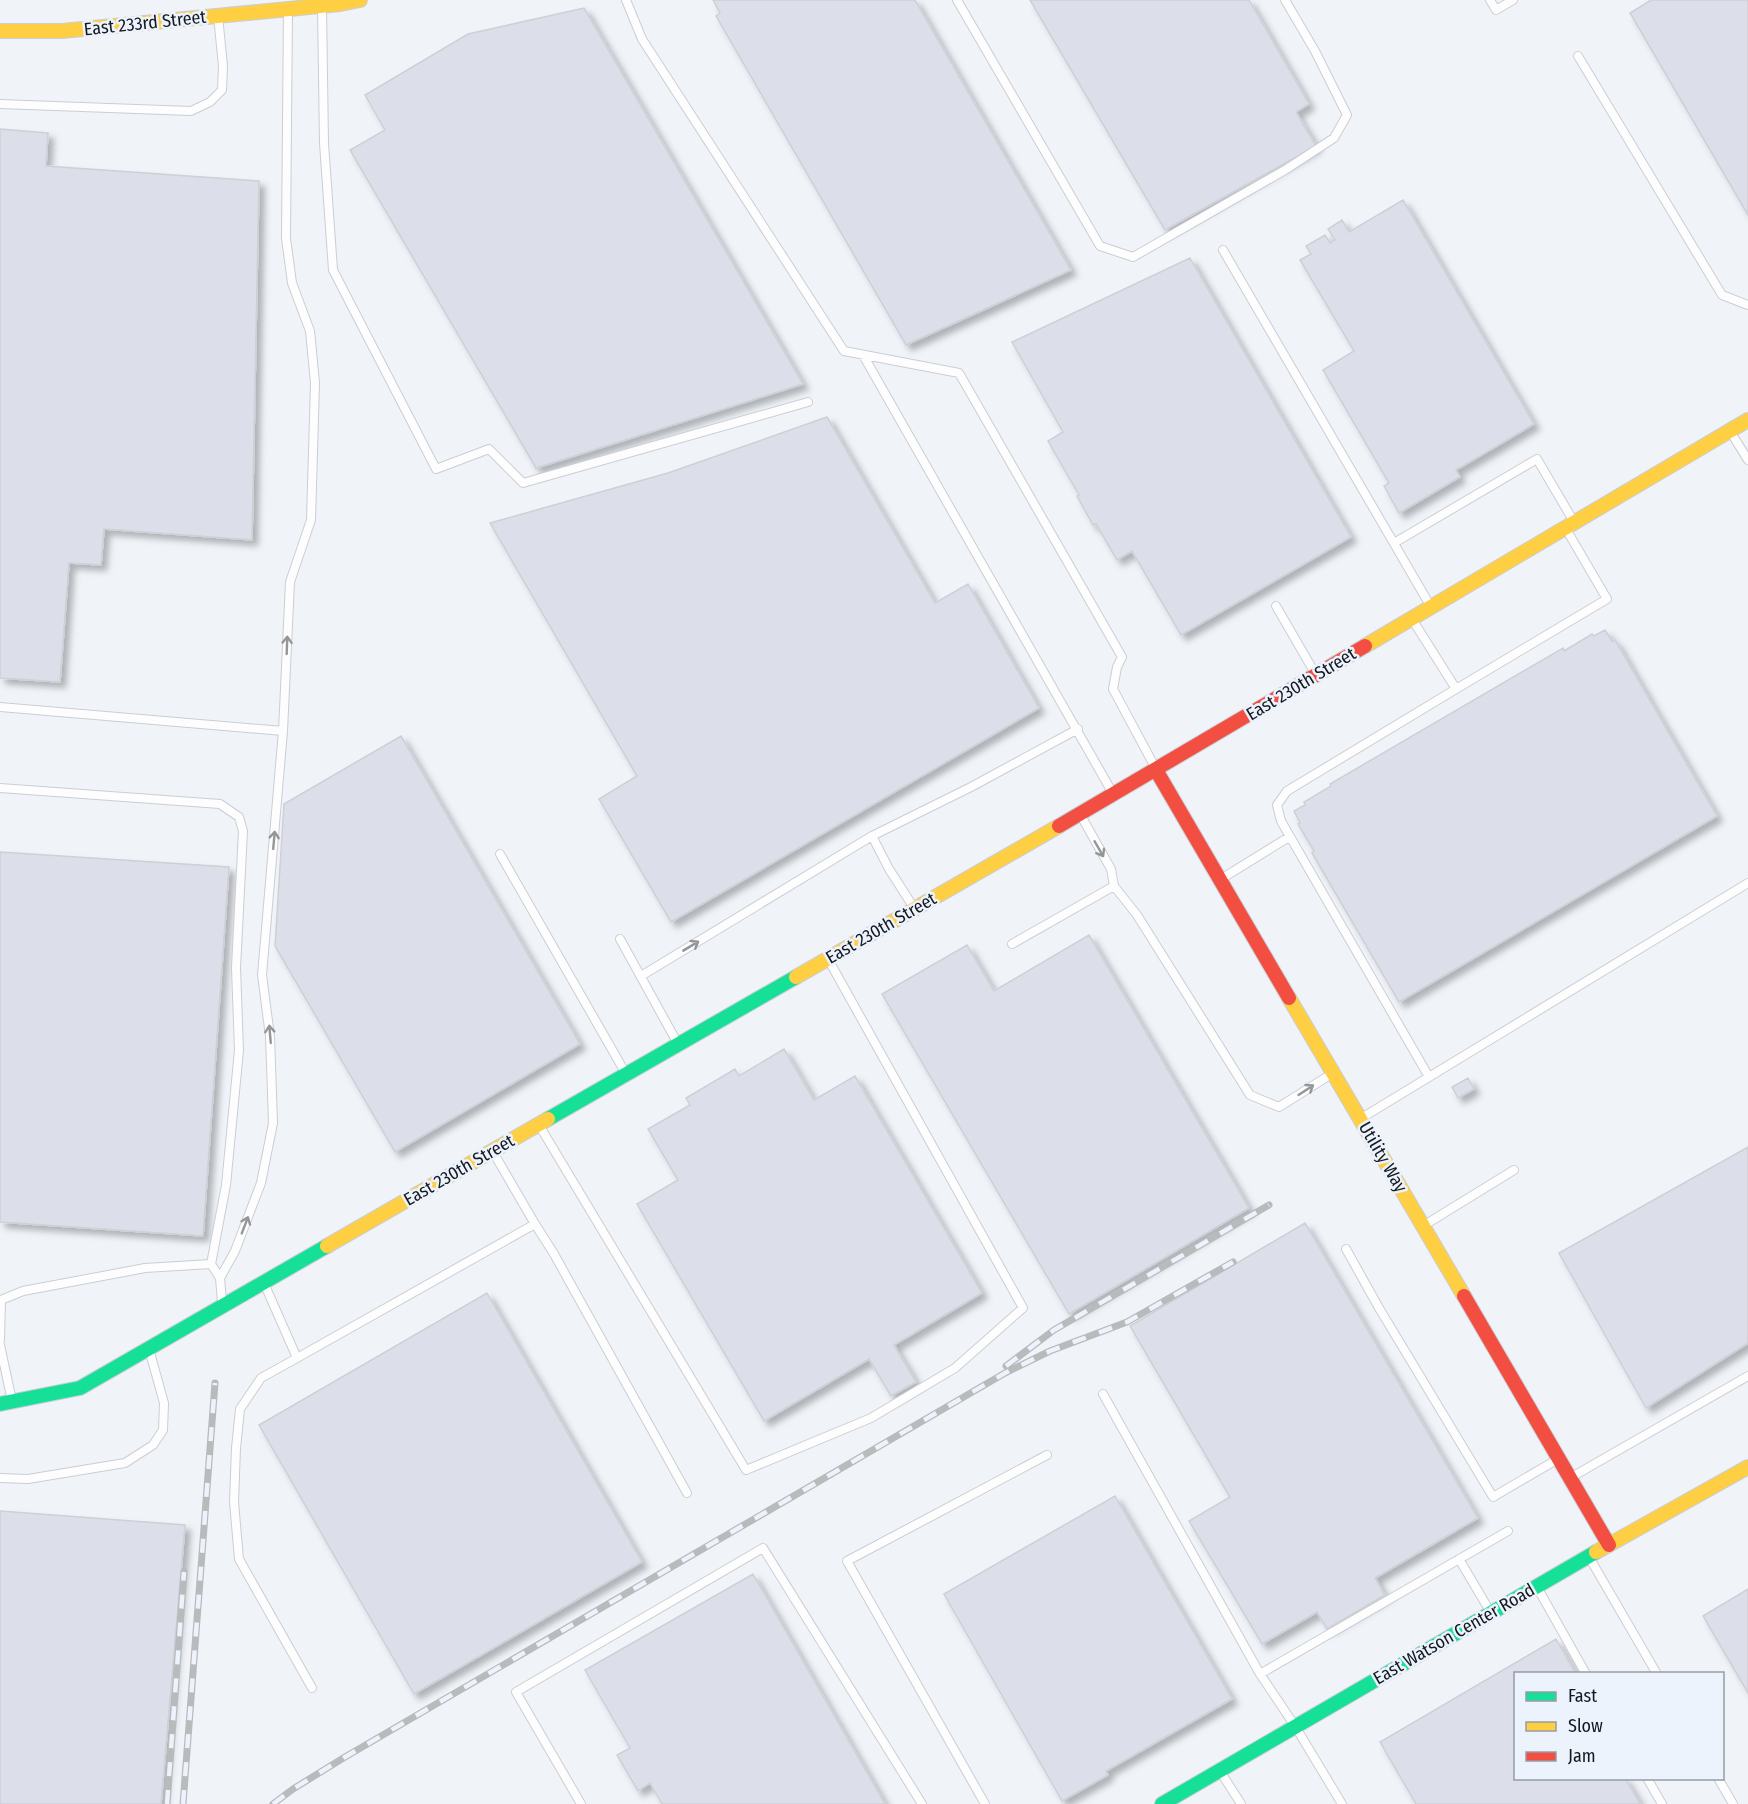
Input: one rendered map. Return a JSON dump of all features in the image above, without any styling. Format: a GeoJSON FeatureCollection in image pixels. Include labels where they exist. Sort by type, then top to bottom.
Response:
{"type":"FeatureCollection","features":[{"type":"Feature","properties":{"kind":"street","name":"East 233rd Street"},"geometry":{"type":"LineString","coordinates":[[0,31],[62,31],[360,0]]}},
{"type":"Feature","properties":{"kind":"street","name":"East 230th Street"},"geometry":{"type":"LineString","coordinates":[[6,1402],[80,1388],[1156,770],[1748,420]]}},
{"type":"Feature","properties":{"kind":"street","name":"Utility Way"},"geometry":{"type":"LineString","coordinates":[[1156,770],[1609,1545]]}},
{"type":"Feature","properties":{"kind":"street","name":"East Watson Center Road"},"geometry":{"type":"LineString","coordinates":[[1162,1804],[1588,1556],[1748,1467]]}},
{"type":"Feature","properties":{"kind":"lane"},"geometry":{"type":"LineString","coordinates":[[626,0],[642,39],[844,351],[959,373],[1122,657],[1113,689],[1156,770]]}},
{"type":"Feature","properties":{"kind":"lane"},"geometry":{"type":"LineString","coordinates":[[957,0],[1100,246],[1133,257],[1286,170],[1334,138],[1347,115],[1315,51],[1285,0]]}},
{"type":"Feature","properties":{"kind":"lane"},"geometry":{"type":"LineString","coordinates":[[1490,0],[1496,10],[1513,0]]}},
{"type":"Feature","properties":{"kind":"lane"},"geometry":{"type":"LineString","coordinates":[[313,4],[333,270],[436,469],[489,449],[523,483],[808,402]]}},
{"type":"Feature","properties":{"kind":"lane"},"geometry":{"type":"LineString","coordinates":[[220,1278],[235,1251],[261,1183],[273,1123],[270,1036],[262,975],[284,731],[290,582],[311,520],[315,383],[310,331],[292,283],[286,238],[288,9]]}},
{"type":"Feature","properties":{"kind":"lane"},"geometry":{"type":"LineString","coordinates":[[0,104],[190,111],[210,102],[222,90],[227,13]]}},
{"type":"Feature","properties":{"kind":"lane"},"geometry":{"type":"LineString","coordinates":[[1578,56],[1722,294],[1748,305]]}},
{"type":"Feature","properties":{"kind":"lane"},"geometry":{"type":"LineString","coordinates":[[1223,250],[1431,607]]}},
{"type":"Feature","properties":{"kind":"lane"},"geometry":{"type":"LineString","coordinates":[[863,355],[1113,794]]}},
{"type":"Feature","properties":{"kind":"lane"},"geometry":{"type":"LineString","coordinates":[[1730,430],[1748,460]]}},
{"type":"Feature","properties":{"kind":"lane"},"geometry":{"type":"LineString","coordinates":[[1394,543],[1537,459],[1607,599],[1287,791],[1277,805],[1281,821],[1289,837],[1429,1077]]}},
{"type":"Feature","properties":{"kind":"lane"},"geometry":{"type":"LineString","coordinates":[[1276,606],[1316,675]]}},
{"type":"Feature","properties":{"kind":"lane"},"geometry":{"type":"LineString","coordinates":[[1412,619],[1456,689]]}},
{"type":"Feature","properties":{"kind":"lane"},"geometry":{"type":"LineString","coordinates":[[0,707],[284,731]]}},
{"type":"Feature","properties":{"kind":"lane"},"geometry":{"type":"LineString","coordinates":[[641,976],[872,836],[971,787],[1078,729]]}},
{"type":"Feature","properties":{"kind":"lane"},"geometry":{"type":"LineString","coordinates":[[0,788],[220,804],[239,817],[243,831],[236,968],[239,1050],[226,1185],[211,1264],[220,1278],[222,1306]]}},
{"type":"Feature","properties":{"kind":"lane"},"geometry":{"type":"LineString","coordinates":[[1079,814],[1111,869],[1114,886],[1137,915],[1250,1095],[1279,1107],[1333,1072]]}},
{"type":"Feature","properties":{"kind":"lane"},"geometry":{"type":"LineString","coordinates":[[872,836],[914,909]]}},
{"type":"Feature","properties":{"kind":"lane"},"geometry":{"type":"LineString","coordinates":[[1220,879],[1289,837]]}},
{"type":"Feature","properties":{"kind":"lane"},"geometry":{"type":"LineString","coordinates":[[500,854],[627,1074]]}},
{"type":"Feature","properties":{"kind":"lane"},"geometry":{"type":"LineString","coordinates":[[1360,1119],[1748,883]]}},
{"type":"Feature","properties":{"kind":"lane"},"geometry":{"type":"LineString","coordinates":[[1012,944],[1114,886]]}},
{"type":"Feature","properties":{"kind":"lane"},"geometry":{"type":"LineString","coordinates":[[620,939],[678,1044]]}},
{"type":"Feature","properties":{"kind":"lane"},"geometry":{"type":"LineString","coordinates":[[539,1124],[746,1470],[872,1418],[955,1368],[1023,1308],[827,959]]}},
{"type":"Feature","properties":{"kind":"lane"},"geometry":{"type":"LineString","coordinates":[[493,1151],[554,1254],[687,1493]]}},
{"type":"Feature","properties":{"kind":"lane"},"geometry":{"type":"LineString","coordinates":[[1423,1226],[1514,1170]]}},
{"type":"Feature","properties":{"kind":"lane"},"geometry":{"type":"LineString","coordinates":[[312,1688],[239,1559],[234,1502],[240,1409],[261,1378],[535,1224]]}},
{"type":"Feature","properties":{"kind":"lane"},"geometry":{"type":"LineString","coordinates":[[1346,1249],[1493,1497],[1558,1459]]}},
{"type":"Feature","properties":{"kind":"lane"},"geometry":{"type":"LineString","coordinates":[[0,1340],[1,1300],[23,1291],[145,1268],[211,1264]]}},
{"type":"Feature","properties":{"kind":"lane"},"geometry":{"type":"LineString","coordinates":[[264,1282],[297,1358]]}},
{"type":"Feature","properties":{"kind":"lane"},"geometry":{"type":"LineString","coordinates":[[0,1346],[6,1402]]}},
{"type":"Feature","properties":{"kind":"lane"},"geometry":{"type":"LineString","coordinates":[[0,1478],[28,1479],[125,1463],[153,1445],[163,1430],[164,1403],[149,1348]]}},
{"type":"Feature","properties":{"kind":"lane"},"geometry":{"type":"LineString","coordinates":[[1570,1478],[1748,1376]]}},
{"type":"Feature","properties":{"kind":"lane"},"geometry":{"type":"LineString","coordinates":[[1103,1394],[1260,1674],[1296,1726],[1342,1804]]}},
{"type":"Feature","properties":{"kind":"lane"},"geometry":{"type":"LineString","coordinates":[[985,1804],[847,1562],[1047,1455]]}},
{"type":"Feature","properties":{"kind":"lane"},"geometry":{"type":"LineString","coordinates":[[1260,1674],[1508,1531]]}},
{"type":"Feature","properties":{"kind":"lane"},"geometry":{"type":"LineString","coordinates":[[581,1804],[516,1692],[763,1548],[922,1804]]}},
{"type":"Feature","properties":{"kind":"lane"},"geometry":{"type":"LineString","coordinates":[[1588,1556],[1656,1672]]}},
{"type":"Feature","properties":{"kind":"lane"},"geometry":{"type":"LineString","coordinates":[[1459,1559],[1491,1613]]}},
{"type":"Feature","properties":{"kind":"lane"},"geometry":{"type":"LineString","coordinates":[[1537,1587],[1586,1672]]}},
{"type":"Feature","properties":{"kind":"lane"},"geometry":{"type":"LineString","coordinates":[[1219,1771],[1242,1804]]}},
{"type":"Feature","properties":{"kind":"lane"},"geometry":{"type":"LineString","coordinates":[[1648,1780],[1662,1804]]}},
{"type":"Feature","properties":{"kind":"lane"},"geometry":{"type":"LineString","coordinates":[[1719,1780],[1733,1804]]}},
{"type":"Feature","properties":{"kind":"building"},"geometry":{"type":"Polygon","coordinates":[[[713,0],[915,0],[1071,270],[906,345],[716,16],[720,13],[713,0]]]}},
{"type":"Feature","properties":{"kind":"building"},"geometry":{"type":"Polygon","coordinates":[[[1030,0],[1249,0],[1309,104],[1296,112],[1316,146],[1165,230],[1030,0]]]}},
{"type":"Feature","properties":{"kind":"building"},"geometry":{"type":"Polygon","coordinates":[[[1651,0],[1748,0],[1748,215],[1630,13],[1651,0]]]}},
{"type":"Feature","properties":{"kind":"building"},"geometry":{"type":"Polygon","coordinates":[[[584,8],[803,384],[536,468],[350,150],[385,130],[365,95],[468,34],[584,8]]]}},
{"type":"Feature","properties":{"kind":"building"},"geometry":{"type":"Polygon","coordinates":[[[0,129],[48,133],[46,166],[259,181],[252,540],[104,529],[101,565],[69,563],[60,682],[0,678],[0,129]]]}},
{"type":"Feature","properties":{"kind":"building"},"geometry":{"type":"Polygon","coordinates":[[[1403,200],[1534,424],[1456,470],[1460,477],[1399,513],[1384,486],[1389,483],[1323,370],[1354,351],[1300,260],[1311,254],[1306,246],[1325,235],[1330,243],[1335,240],[1328,229],[1342,220],[1349,232],[1403,200]]]}},
{"type":"Feature","properties":{"kind":"building"},"geometry":{"type":"Polygon","coordinates":[[[1190,258],[1351,537],[1181,635],[1132,551],[1117,560],[1096,524],[1093,525],[1077,496],[1079,495],[1048,441],[1063,432],[1012,342],[1190,258]]]}},
{"type":"Feature","properties":{"kind":"building"},"geometry":{"type":"Polygon","coordinates":[[[827,417],[935,603],[968,584],[1039,708],[671,922],[599,799],[637,776],[490,523],[668,473],[827,417]]]}},
{"type":"Feature","properties":{"kind":"building"},"geometry":{"type":"Polygon","coordinates":[[[1605,630],[1612,641],[1615,640],[1717,816],[1399,1002],[1312,853],[1314,851],[1298,824],[1300,823],[1294,811],[1305,805],[1304,802],[1331,786],[1330,784],[1563,648],[1564,651],[1592,634],[1594,636],[1605,630]]]}},
{"type":"Feature","properties":{"kind":"building"},"geometry":{"type":"Polygon","coordinates":[[[401,736],[580,1044],[395,1152],[275,946],[284,804],[401,736]]]}},
{"type":"Feature","properties":{"kind":"building"},"geometry":{"type":"Polygon","coordinates":[[[0,852],[229,867],[203,1236],[0,1222],[0,852]]]}},
{"type":"Feature","properties":{"kind":"building"},"geometry":{"type":"Polygon","coordinates":[[[1089,935],[1249,1208],[1069,1314],[882,994],[967,945],[994,991],[1089,935]]]}},
{"type":"Feature","properties":{"kind":"building"},"geometry":{"type":"Polygon","coordinates":[[[784,1049],[814,1100],[855,1076],[982,1293],[894,1345],[916,1382],[891,1396],[869,1359],[764,1421],[637,1204],[678,1180],[648,1129],[690,1105],[686,1098],[735,1069],[739,1076],[784,1049]]]}},
{"type":"Feature","properties":{"kind":"building"},"geometry":{"type":"Polygon","coordinates":[[[1468,1078],[1474,1089],[1458,1098],[1452,1087],[1468,1078]]]}},
{"type":"Feature","properties":{"kind":"building"},"geometry":{"type":"Polygon","coordinates":[[[1748,1147],[1748,1343],[1646,1408],[1559,1253],[1748,1147]]]}},
{"type":"Feature","properties":{"kind":"building"},"geometry":{"type":"Polygon","coordinates":[[[1305,1223],[1478,1518],[1375,1578],[1385,1595],[1327,1629],[1317,1612],[1262,1644],[1189,1521],[1230,1497],[1130,1326],[1305,1223]]]}},
{"type":"Feature","properties":{"kind":"building"},"geometry":{"type":"Polygon","coordinates":[[[487,1293],[642,1562],[414,1694],[259,1425],[487,1293]]]}},
{"type":"Feature","properties":{"kind":"building"},"geometry":{"type":"Polygon","coordinates":[[[1115,1496],[1232,1699],[1106,1771],[1108,1775],[1062,1801],[944,1594],[1115,1496]]]}},
{"type":"Feature","properties":{"kind":"building"},"geometry":{"type":"Polygon","coordinates":[[[0,1511],[185,1525],[161,1804],[0,1804],[0,1511]]]}},
{"type":"Feature","properties":{"kind":"building"},"geometry":{"type":"Polygon","coordinates":[[[753,1574],[885,1804],[662,1804],[650,1783],[638,1791],[617,1755],[630,1748],[585,1670],[753,1574]]]}},
{"type":"Feature","properties":{"kind":"building"},"geometry":{"type":"Polygon","coordinates":[[[1748,1589],[1748,1693],[1703,1616],[1748,1589]]]}},
{"type":"Feature","properties":{"kind":"building"},"geometry":{"type":"Polygon","coordinates":[[[1556,1639],[1575,1672],[1514,1672],[1514,1780],[1626,1780],[1640,1804],[1416,1804],[1380,1742],[1556,1639]]]}},
{"type":"Feature","properties":{"kind":"railway"},"geometry":{"type":"LineString","coordinates":[[1006,1366],[1054,1330],[1269,1205]]}},
{"type":"Feature","properties":{"kind":"railway"},"geometry":{"type":"LineString","coordinates":[[273,1804],[345,1757],[1005,1373],[1050,1351],[1127,1322],[1233,1262]]}},
{"type":"Feature","properties":{"kind":"railway"},"geometry":{"type":"LineString","coordinates":[[183,1804],[215,1383]]}},
{"type":"Feature","properties":{"kind":"railway"},"geometry":{"type":"LineString","coordinates":[[167,1804],[184,1572]]}},
{"type":"Feature","properties":{"kind":"traffic: fast"},"geometry":{"type":"LineString","coordinates":[[548,1119],[796,977]]}},
{"type":"Feature","properties":{"kind":"traffic: fast"},"geometry":{"type":"LineString","coordinates":[[0,1404],[80,1388],[327,1246]]}},
{"type":"Feature","properties":{"kind":"traffic: fast"},"geometry":{"type":"LineString","coordinates":[[1162,1804],[1596,1552]]}},
{"type":"Feature","properties":{"kind":"traffic: slow"},"geometry":{"type":"LineString","coordinates":[[0,31],[62,31],[340,4],[360,0]]}},
{"type":"Feature","properties":{"kind":"traffic: slow"},"geometry":{"type":"LineString","coordinates":[[1365,646],[1748,420]]}},
{"type":"Feature","properties":{"kind":"traffic: slow"},"geometry":{"type":"LineString","coordinates":[[796,977],[1059,826]]}},
{"type":"Feature","properties":{"kind":"traffic: slow"},"geometry":{"type":"LineString","coordinates":[[1289,998],[1464,1296]]}},
{"type":"Feature","properties":{"kind":"traffic: slow"},"geometry":{"type":"LineString","coordinates":[[327,1246],[548,1119]]}},
{"type":"Feature","properties":{"kind":"traffic: slow"},"geometry":{"type":"LineString","coordinates":[[1596,1552],[1748,1467]]}},
{"type":"Feature","properties":{"kind":"traffic: jam"},"geometry":{"type":"LineString","coordinates":[[1059,826],[1365,646]]}},
{"type":"Feature","properties":{"kind":"traffic: jam"},"geometry":{"type":"LineString","coordinates":[[1156,770],[1289,998]]}},
{"type":"Feature","properties":{"kind":"traffic: jam"},"geometry":{"type":"LineString","coordinates":[[1464,1296],[1609,1545]]}}]}
